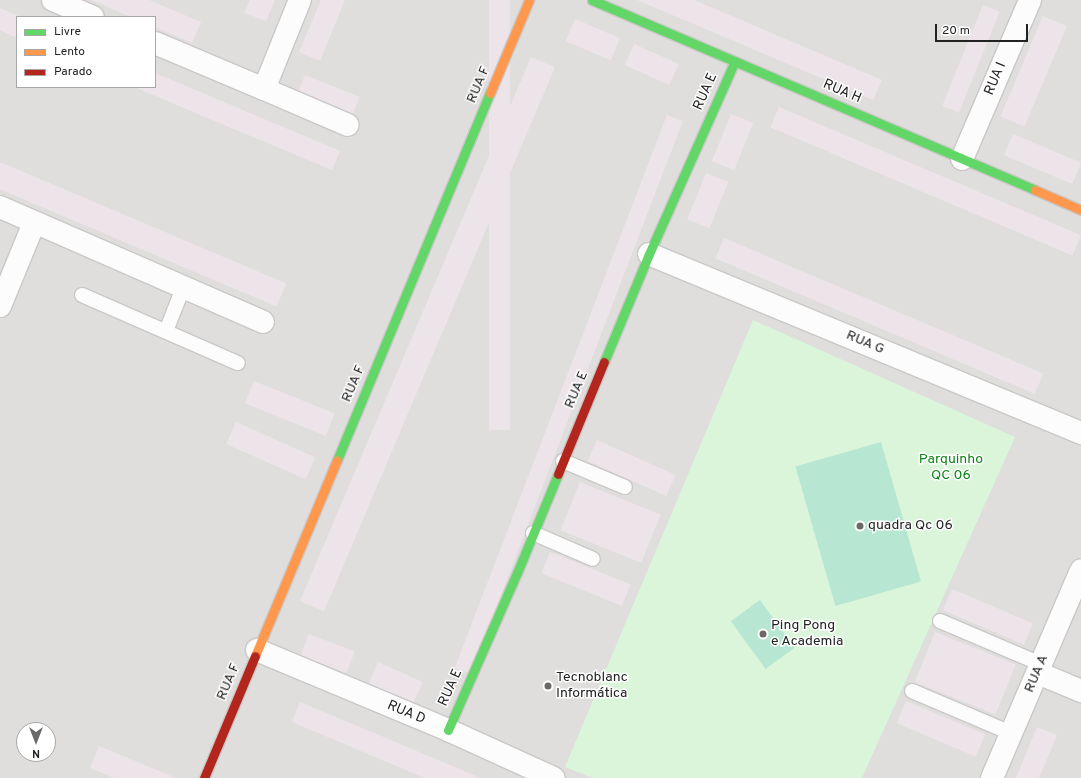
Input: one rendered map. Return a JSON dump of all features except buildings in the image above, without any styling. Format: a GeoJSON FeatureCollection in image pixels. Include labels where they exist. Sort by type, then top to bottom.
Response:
{"type":"FeatureCollection","features":[{"type":"Feature","properties":{"kind":"street"},"geometry":{"type":"LineString","coordinates":[[53,0],[91,16]]}},
{"type":"Feature","properties":{"kind":"street"},"geometry":{"type":"LineString","coordinates":[[264,90],[300,0]]}},
{"type":"Feature","properties":{"kind":"street","name":"RUA F"},"geometry":{"type":"LineString","coordinates":[[204,778],[529,0]]}},
{"type":"Feature","properties":{"kind":"street","name":"RUA H"},"geometry":{"type":"LineString","coordinates":[[592,0],[1081,210]]}},
{"type":"Feature","properties":{"kind":"street","name":"RUA I"},"geometry":{"type":"LineString","coordinates":[[962,159],[1030,0]]}},
{"type":"Feature","properties":{"kind":"street"},"geometry":{"type":"LineString","coordinates":[[156,43],[348,125]]}},
{"type":"Feature","properties":{"kind":"street","name":"RUA E"},"geometry":{"type":"LineString","coordinates":[[448,730],[563,461],[649,254],[735,61]]}},
{"type":"Feature","properties":{"kind":"street"},"geometry":{"type":"LineString","coordinates":[[0,207],[263,322]]}},
{"type":"Feature","properties":{"kind":"street"},"geometry":{"type":"LineString","coordinates":[[0,306],[34,223]]}},
{"type":"Feature","properties":{"kind":"street","name":"RUA G"},"geometry":{"type":"LineString","coordinates":[[649,254],[1081,433]]}},
{"type":"Feature","properties":{"kind":"street","name":"RUA A"},"geometry":{"type":"LineString","coordinates":[[992,778],[1081,570]]}},
{"type":"Feature","properties":{"kind":"street","name":"RUA D"},"geometry":{"type":"LineString","coordinates":[[257,650],[448,730],[554,778]]}},
{"type":"Feature","properties":{"kind":"street"},"geometry":{"type":"LineString","coordinates":[[1040,668],[1081,691]]}},
{"type":"Feature","properties":{"kind":"lane"},"geometry":{"type":"LineString","coordinates":[[166,331],[183,288]]}},
{"type":"Feature","properties":{"kind":"lane"},"geometry":{"type":"LineString","coordinates":[[82,295],[238,363]]}},
{"type":"Feature","properties":{"kind":"lane"},"geometry":{"type":"LineString","coordinates":[[563,461],[625,487]]}},
{"type":"Feature","properties":{"kind":"lane"},"geometry":{"type":"LineString","coordinates":[[533,532],[593,559]]}},
{"type":"Feature","properties":{"kind":"lane"},"geometry":{"type":"LineString","coordinates":[[940,621],[1040,668]]}},
{"type":"Feature","properties":{"kind":"lane"},"geometry":{"type":"LineString","coordinates":[[912,691],[1011,733]]}},
{"type":"Feature","properties":{"kind":"shaded area"},"geometry":{"type":"Polygon","coordinates":[[[0,0],[1081,0],[1081,778],[0,778],[0,0]]]}},
{"type":"Feature","properties":{"kind":"shaded area"},"geometry":{"type":"Polygon","coordinates":[[[91,0],[149,0],[201,22],[192,43],[156,27],[156,16],[129,16],[91,0]]]}},
{"type":"Feature","properties":{"kind":"shaded area"},"geometry":{"type":"Polygon","coordinates":[[[250,0],[275,0],[266,21],[244,13],[250,0]]]}},
{"type":"Feature","properties":{"kind":"shaded area"},"geometry":{"type":"Polygon","coordinates":[[[321,0],[345,0],[320,61],[299,52],[321,0]]]}},
{"type":"Feature","properties":{"kind":"shaded area"},"geometry":{"type":"Polygon","coordinates":[[[489,0],[510,0],[510,430],[489,430],[489,0]]]}},
{"type":"Feature","properties":{"kind":"shaded area"},"geometry":{"type":"Polygon","coordinates":[[[637,0],[694,0],[882,80],[873,100],[637,0]]]}},
{"type":"Feature","properties":{"kind":"shaded area"},"geometry":{"type":"Polygon","coordinates":[[[983,5],[1000,12],[959,113],[942,106],[983,5]]]}},
{"type":"Feature","properties":{"kind":"shaded area"},"geometry":{"type":"Polygon","coordinates":[[[0,8],[19,16],[16,16],[16,38],[0,30],[0,8]]]}},
{"type":"Feature","properties":{"kind":"shaded area"},"geometry":{"type":"Polygon","coordinates":[[[1043,16],[1067,26],[1024,126],[1000,116],[1043,16]]]}},
{"type":"Feature","properties":{"kind":"shaded area"},"geometry":{"type":"Polygon","coordinates":[[[575,19],[620,38],[611,60],[566,41],[575,19]]]}},
{"type":"Feature","properties":{"kind":"shaded area"},"geometry":{"type":"Polygon","coordinates":[[[634,44],[679,64],[669,85],[625,65],[634,44]]]}},
{"type":"Feature","properties":{"kind":"shaded area"},"geometry":{"type":"Polygon","coordinates":[[[531,57],[555,67],[324,611],[300,601],[531,57]]]}},
{"type":"Feature","properties":{"kind":"shaded area"},"geometry":{"type":"Polygon","coordinates":[[[156,73],[340,151],[332,170],[136,88],[156,88],[156,73]]]}},
{"type":"Feature","properties":{"kind":"shaded area"},"geometry":{"type":"Polygon","coordinates":[[[305,75],[360,97],[351,118],[296,96],[305,75]]]}},
{"type":"Feature","properties":{"kind":"shaded area"},"geometry":{"type":"Polygon","coordinates":[[[779,107],[1081,235],[1072,255],[770,127],[779,107]]]}},
{"type":"Feature","properties":{"kind":"shaded area"},"geometry":{"type":"Polygon","coordinates":[[[731,114],[753,123],[734,170],[712,161],[731,114]]]}},
{"type":"Feature","properties":{"kind":"shaded area"},"geometry":{"type":"Polygon","coordinates":[[[667,115],[683,121],[471,674],[455,668],[667,115]]]}},
{"type":"Feature","properties":{"kind":"shaded area"},"geometry":{"type":"Polygon","coordinates":[[[1013,134],[1081,163],[1072,184],[1004,155],[1013,134]]]}},
{"type":"Feature","properties":{"kind":"shaded area"},"geometry":{"type":"Polygon","coordinates":[[[0,162],[286,284],[277,307],[0,189],[0,162]]]}},
{"type":"Feature","properties":{"kind":"shaded area"},"geometry":{"type":"Polygon","coordinates":[[[706,173],[728,182],[710,228],[687,219],[706,173]]]}},
{"type":"Feature","properties":{"kind":"shaded area"},"geometry":{"type":"Polygon","coordinates":[[[724,238],[1043,374],[1035,394],[715,258],[724,238]]]}},
{"type":"Feature","properties":{"kind":"shaded area"},"geometry":{"type":"Polygon","coordinates":[[[254,381],[335,414],[326,436],[245,403],[254,381]]]}},
{"type":"Feature","properties":{"kind":"shaded area"},"geometry":{"type":"Polygon","coordinates":[[[236,422],[315,457],[306,479],[226,444],[236,422]]]}},
{"type":"Feature","properties":{"kind":"shaded area"},"geometry":{"type":"Polygon","coordinates":[[[597,440],[676,475],[666,496],[588,461],[597,440]]]}},
{"type":"Feature","properties":{"kind":"shaded area"},"geometry":{"type":"Polygon","coordinates":[[[580,482],[661,515],[641,563],[561,530],[580,482]]]}},
{"type":"Feature","properties":{"kind":"shaded area"},"geometry":{"type":"Polygon","coordinates":[[[550,552],[631,585],[622,606],[541,573],[550,552]]]}},
{"type":"Feature","properties":{"kind":"shaded area"},"geometry":{"type":"Polygon","coordinates":[[[952,589],[1033,623],[1024,645],[943,610],[952,589]]]}},
{"type":"Feature","properties":{"kind":"shaded area"},"geometry":{"type":"Polygon","coordinates":[[[935,632],[1016,665],[995,715],[915,682],[935,632]]]}},
{"type":"Feature","properties":{"kind":"shaded area"},"geometry":{"type":"Polygon","coordinates":[[[309,634],[355,652],[347,673],[301,655],[309,634]]]}},
{"type":"Feature","properties":{"kind":"shaded area"},"geometry":{"type":"Polygon","coordinates":[[[378,662],[423,682],[413,704],[368,684],[378,662]]]}},
{"type":"Feature","properties":{"kind":"shaded area"},"geometry":{"type":"Polygon","coordinates":[[[906,701],[985,735],[976,757],[897,723],[906,701]]]}},
{"type":"Feature","properties":{"kind":"shaded area"},"geometry":{"type":"Polygon","coordinates":[[[300,702],[481,778],[425,778],[292,722],[300,702]]]}},
{"type":"Feature","properties":{"kind":"shaded area"},"geometry":{"type":"Polygon","coordinates":[[[1037,727],[1057,735],[1039,778],[1016,778],[1037,727]]]}},
{"type":"Feature","properties":{"kind":"shaded area"},"geometry":{"type":"Polygon","coordinates":[[[99,746],[176,778],[114,778],[90,768],[99,746]]]}},
{"type":"Feature","properties":{"kind":"green space","name":"Parquinho QC 06"},"geometry":{"type":"Polygon","coordinates":[[[753,320],[1015,437],[862,778],[593,778],[565,767],[753,320]]]}},
{"type":"Feature","properties":{"kind":"green space","name":"quadra Qc 06"},"geometry":{"type":"Polygon","coordinates":[[[881,442],[921,581],[835,606],[795,467],[881,442]]]}},
{"type":"Feature","properties":{"kind":"green space","name":"Ping Pong e Academia"},"geometry":{"type":"Polygon","coordinates":[[[760,600],[795,648],[766,669],[731,621],[760,600]]]}},
{"type":"Feature","properties":{"kind":"traffic: fast"},"geometry":{"type":"LineString","coordinates":[[592,0],[1035,190]]}},
{"type":"Feature","properties":{"kind":"traffic: fast"},"geometry":{"type":"LineString","coordinates":[[604,362],[649,254],[735,61]]}},
{"type":"Feature","properties":{"kind":"traffic: fast"},"geometry":{"type":"LineString","coordinates":[[337,460],[490,93]]}},
{"type":"Feature","properties":{"kind":"traffic: fast"},"geometry":{"type":"LineString","coordinates":[[448,730],[517,573],[558,474]]}},
{"type":"Feature","properties":{"kind":"traffic: slow"},"geometry":{"type":"LineString","coordinates":[[490,93],[529,0]]}},
{"type":"Feature","properties":{"kind":"traffic: slow"},"geometry":{"type":"LineString","coordinates":[[1035,190],[1081,210]]}},
{"type":"Feature","properties":{"kind":"traffic: slow"},"geometry":{"type":"LineString","coordinates":[[255,656],[337,460]]}},
{"type":"Feature","properties":{"kind":"traffic: jam"},"geometry":{"type":"LineString","coordinates":[[558,474],[604,362]]}},
{"type":"Feature","properties":{"kind":"traffic: jam"},"geometry":{"type":"LineString","coordinates":[[204,778],[255,656]]}},
{"type":"Feature","properties":{"kind":"place","name":"quadra Qc 06"},"geometry":{"type":"Point","coordinates":[860,526]}},
{"type":"Feature","properties":{"kind":"place","name":"Ping Pong e Academia"},"geometry":{"type":"Point","coordinates":[763,634]}},
{"type":"Feature","properties":{"kind":"place","name":"Tecnoblanc Informática"},"geometry":{"type":"Point","coordinates":[548,686]}}]}
